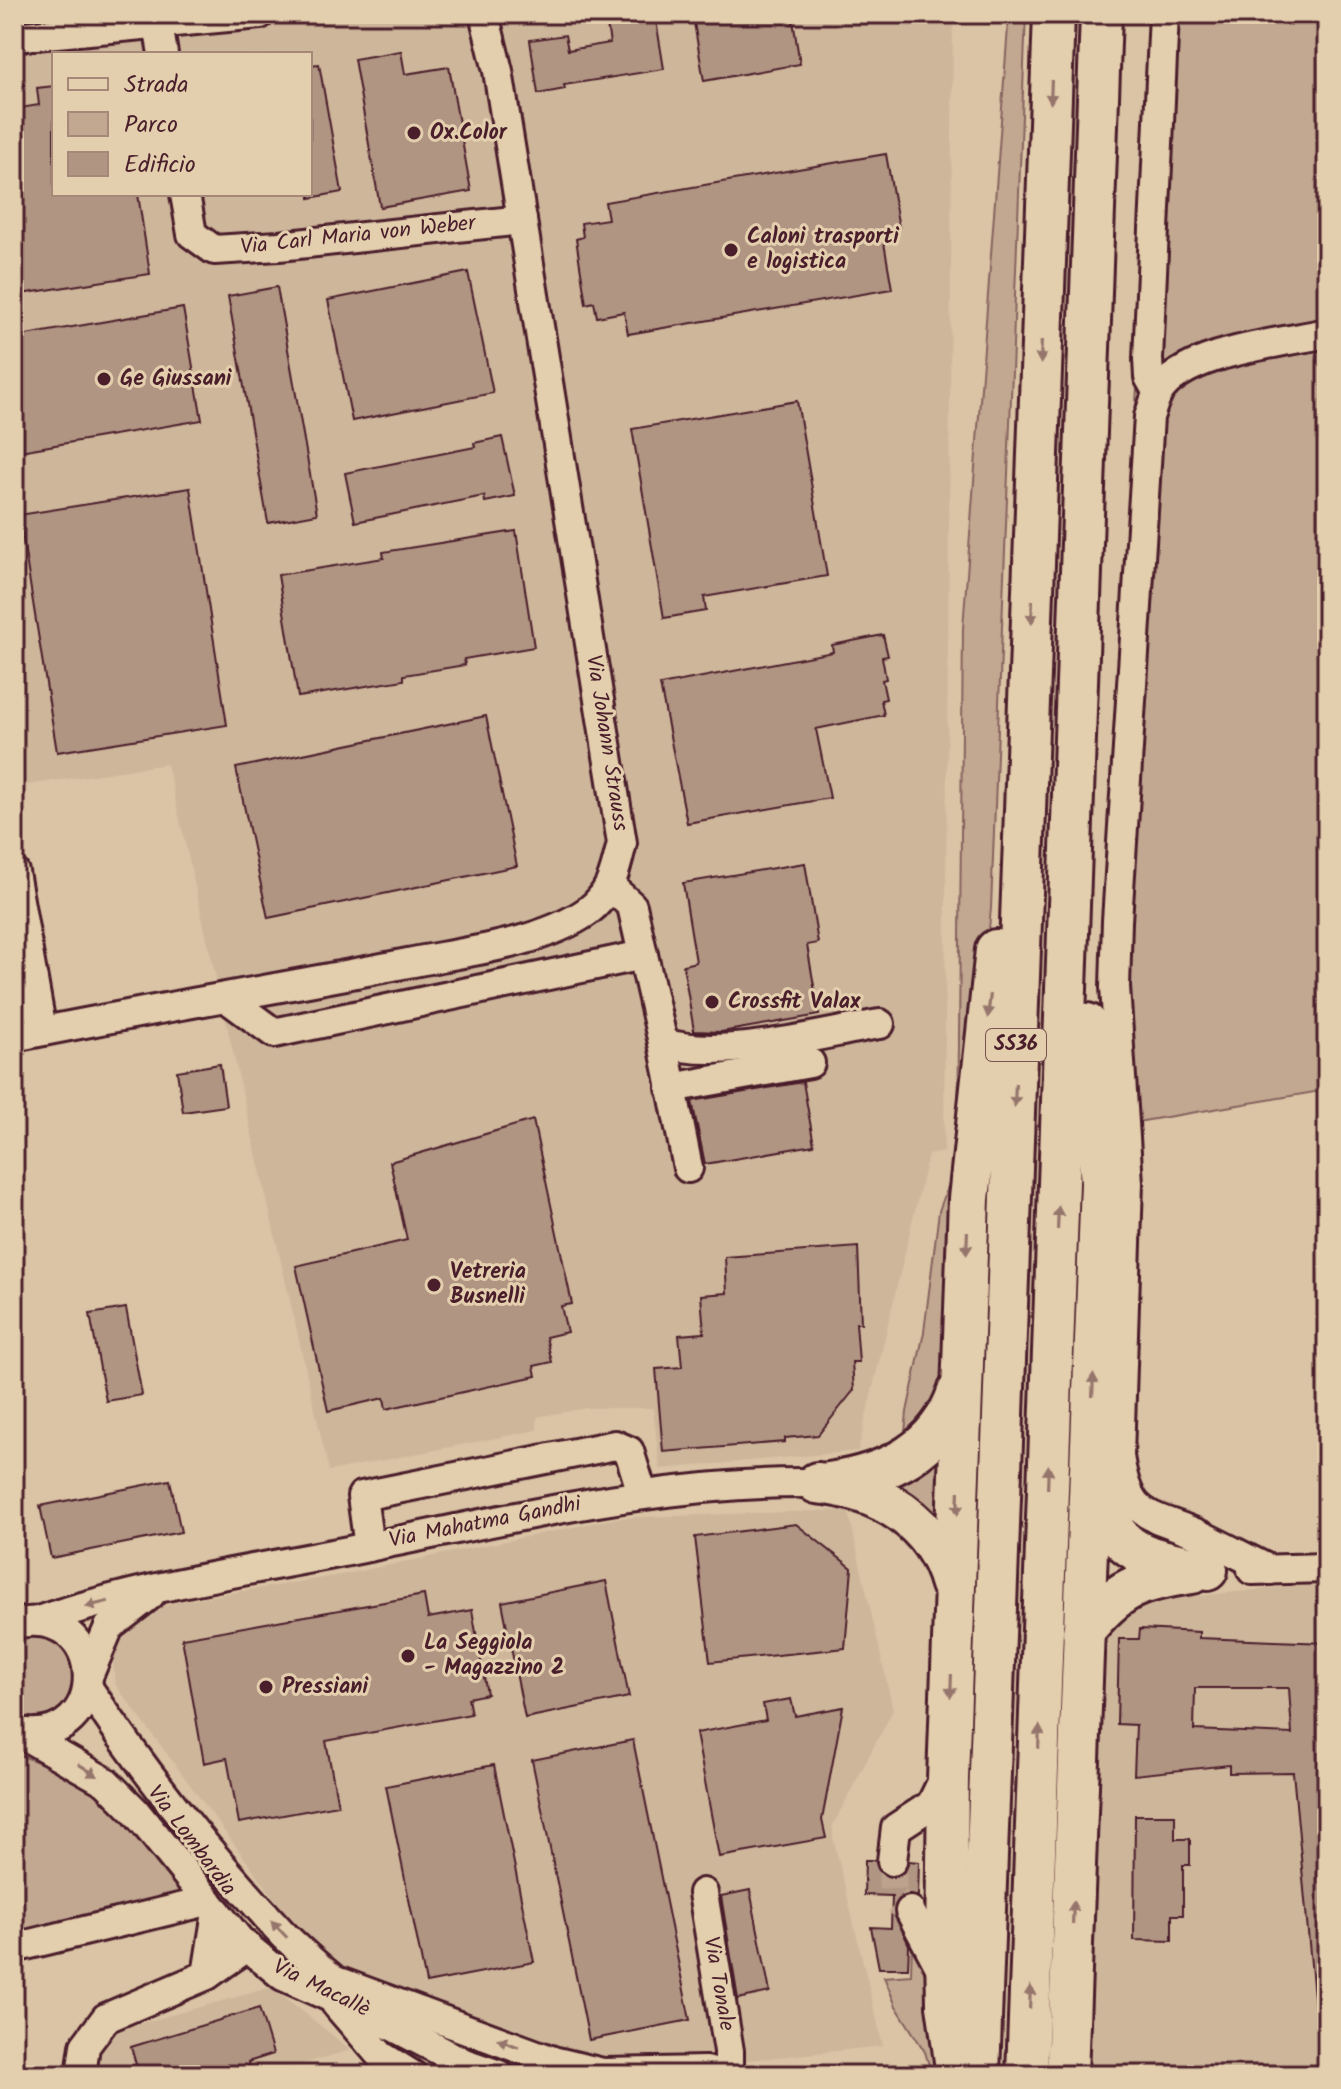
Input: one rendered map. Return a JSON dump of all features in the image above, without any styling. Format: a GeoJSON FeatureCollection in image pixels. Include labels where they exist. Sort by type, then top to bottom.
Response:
{"type":"FeatureCollection","features":[{"type":"Feature","properties":{"kind":"highway","name":"SS36"},"geometry":{"type":"LineString","coordinates":[[979,2075],[1054,14]]}},
{"type":"Feature","properties":{"kind":"highway","name":"SS36"},"geometry":{"type":"LineString","coordinates":[[1027,2075],[1101,14]]}},
{"type":"Feature","properties":{"kind":"highway"},"geometry":{"type":"LineString","coordinates":[[957,2075],[946,1990],[949,1752],[971,1166],[996,954],[1000,852],[1004,836],[1022,810],[1025,795]]}},
{"type":"Feature","properties":{"kind":"highway"},"geometry":{"type":"LineString","coordinates":[[1067,2075],[1101,1182],[1087,1048],[1086,934],[1072,796]]}},
{"type":"Feature","properties":{"kind":"highway"},"geometry":{"type":"LineString","coordinates":[[817,1483],[861,1484],[924,1447],[946,1421],[962,1371]]}},
{"type":"Feature","properties":{"kind":"highway"},"geometry":{"type":"LineString","coordinates":[[1090,1463],[1102,1510],[1114,1534],[1133,1550],[1157,1560],[1207,1570]]}},
{"type":"Feature","properties":{"kind":"highway"},"geometry":{"type":"LineString","coordinates":[[861,1484],[920,1527],[941,1555],[954,1608]]}},
{"type":"Feature","properties":{"kind":"highway"},"geometry":{"type":"LineString","coordinates":[[1083,1632],[1106,1603],[1145,1580],[1207,1570]]}},
{"type":"Feature","properties":{"kind":"street"},"geometry":{"type":"LineString","coordinates":[[18,29],[158,24],[260,14]]}},
{"type":"Feature","properties":{"kind":"street","name":"Via Johann Strauss"},"geometry":{"type":"LineString","coordinates":[[484,14],[498,71],[622,843],[611,887]]}},
{"type":"Feature","properties":{"kind":"street"},"geometry":{"type":"LineString","coordinates":[[1158,393],[1149,377],[1148,359],[1164,14]]}},
{"type":"Feature","properties":{"kind":"street"},"geometry":{"type":"LineString","coordinates":[[158,24],[163,52]]}},
{"type":"Feature","properties":{"kind":"street","name":"Via Carl Maria von Weber"},"geometry":{"type":"LineString","coordinates":[[185,196],[192,234],[214,250],[522,220]]}},
{"type":"Feature","properties":{"kind":"street"},"geometry":{"type":"LineString","coordinates":[[1270,1570],[1198,1534],[1160,1523],[1136,1507],[1123,1483],[1119,1456],[1128,1183],[1115,987],[1117,921],[1149,417],[1158,393],[1179,373],[1213,358],[1327,333]]}},
{"type":"Feature","properties":{"kind":"street"},"geometry":{"type":"LineString","coordinates":[[14,872],[28,1034],[228,999],[496,945],[541,932],[588,910],[611,887],[632,906],[688,1168]]}},
{"type":"Feature","properties":{"kind":"street"},"geometry":{"type":"LineString","coordinates":[[228,999],[274,1033],[643,955]]}},
{"type":"Feature","properties":{"kind":"street"},"geometry":{"type":"LineString","coordinates":[[663,1043],[683,1049],[712,1051],[880,1024]]}},
{"type":"Feature","properties":{"kind":"street"},"geometry":{"type":"LineString","coordinates":[[671,1088],[810,1063]]}},
{"type":"Feature","properties":{"kind":"street"},"geometry":{"type":"LineString","coordinates":[[369,1547],[362,1496],[615,1445],[629,1451],[642,1493]]}},
{"type":"Feature","properties":{"kind":"street","name":"Via Mahatma Gandhi"},"geometry":{"type":"LineString","coordinates":[[24,1619],[642,1493],[731,1484],[817,1483]]}},
{"type":"Feature","properties":{"kind":"street"},"geometry":{"type":"LineString","coordinates":[[1207,1570],[1327,1568]]}},
{"type":"Feature","properties":{"kind":"street","name":"Via Mahatma Gandhi"},"geometry":{"type":"LineString","coordinates":[[17,1732],[40,1734],[71,1719],[109,1627],[157,1590]]}},
{"type":"Feature","properties":{"kind":"street","name":"Via Macallè"},"geometry":{"type":"LineString","coordinates":[[24,1619],[56,1626],[78,1644],[89,1681],[123,1739],[252,1898],[334,1989],[377,2018],[464,2063],[499,2075]]}},
{"type":"Feature","properties":{"kind":"street","name":"Via Macallè"},"geometry":{"type":"LineString","coordinates":[[17,1732],[106,1782],[135,1811],[247,1947],[283,1976],[334,1989]]}},
{"type":"Feature","properties":{"kind":"street","name":"Via Lombardia"},"geometry":{"type":"LineString","coordinates":[[123,1739],[156,1799],[232,1892],[246,1918],[247,1947]]}},
{"type":"Feature","properties":{"kind":"street"},"geometry":{"type":"LineString","coordinates":[[892,1861],[893,1832],[899,1824],[934,1801],[944,1781],[949,1752]]}},
{"type":"Feature","properties":{"kind":"street","name":"Via Tonale"},"geometry":{"type":"LineString","coordinates":[[703,1893],[729,2051],[729,2075]]}},
{"type":"Feature","properties":{"kind":"street"},"geometry":{"type":"LineString","coordinates":[[14,1948],[212,1907],[207,1975]]}},
{"type":"Feature","properties":{"kind":"street"},"geometry":{"type":"LineString","coordinates":[[910,1911],[940,1963],[946,1990]]}},
{"type":"Feature","properties":{"kind":"street"},"geometry":{"type":"LineString","coordinates":[[81,2075],[85,2046],[106,2018],[207,1975],[247,1947]]}},
{"type":"Feature","properties":{"kind":"street"},"geometry":{"type":"LineString","coordinates":[[334,1989],[380,2055],[412,2075]]}},
{"type":"Feature","properties":{"kind":"street"},"geometry":{"type":"LineString","coordinates":[[334,1989],[553,2061],[603,2073],[706,2071],[720,2075]]}},
{"type":"Feature","properties":{"kind":"shaded area"},"geometry":{"type":"Polygon","coordinates":[[[14,14],[953,14],[944,1152],[928,1155],[858,1451],[660,1469],[653,1408],[586,1408],[537,1417],[537,1430],[329,1471],[167,764],[14,787],[14,14]]]}},
{"type":"Feature","properties":{"kind":"shaded area"},"geometry":{"type":"Polygon","coordinates":[[[848,1510],[893,1710],[833,1825],[833,1837],[883,2046],[703,2065],[603,2058],[507,2035],[349,1971],[289,1918],[115,1684],[113,1663],[120,1640],[132,1622],[142,1613],[176,1602],[346,1574],[617,1518],[848,1510]]]}},
{"type":"Feature","properties":{"kind":"shaded area"},"geometry":{"type":"Polygon","coordinates":[[[1327,1583],[1327,2075],[1083,2074],[1094,1640],[1111,1620],[1146,1601],[1327,1583]]]}},
{"type":"Feature","properties":{"kind":"shaded area"},"geometry":{"type":"Polygon","coordinates":[[[272,1987],[351,2050],[277,2071],[278,2075],[96,2075],[97,2049],[110,2032],[272,1987]]]}},
{"type":"Feature","properties":{"kind":"green space"},"geometry":{"type":"Polygon","coordinates":[[[1009,14],[1026,14],[991,908],[945,1395],[904,1443],[907,1412],[924,1332],[939,1211],[955,1167],[958,1140],[963,628],[1009,14]]]}},
{"type":"Feature","properties":{"kind":"green space"},"geometry":{"type":"Polygon","coordinates":[[[1151,14],[1327,14],[1327,1090],[1113,1126],[1101,960],[1149,195],[1151,14]]]}},
{"type":"Feature","properties":{"kind":"green space"},"geometry":{"type":"Polygon","coordinates":[[[945,1437],[946,1537],[876,1483],[945,1437]]]}},
{"type":"Feature","properties":{"kind":"green space"},"geometry":{"type":"Polygon","coordinates":[[[14,1637],[48,1637],[63,1650],[71,1666],[73,1681],[69,1696],[60,1709],[48,1717],[32,1720],[14,1716],[14,1637]]]}},
{"type":"Feature","properties":{"kind":"green space"},"geometry":{"type":"Polygon","coordinates":[[[14,1753],[75,1776],[104,1794],[212,1912],[14,1958],[14,1753]]]}},
{"type":"Feature","properties":{"kind":"green space"},"geometry":{"type":"Polygon","coordinates":[[[912,1940],[924,1951],[951,2075],[932,2075],[925,2052],[896,2006],[884,1977],[911,1975],[912,1940]]]}},
{"type":"Feature","properties":{"kind":"building"},"geometry":{"type":"Polygon","coordinates":[[[605,14],[655,14],[664,69],[564,85],[565,89],[538,94],[530,40],[565,35],[568,50],[610,43],[605,14]]]}},
{"type":"Feature","properties":{"kind":"building"},"geometry":{"type":"Polygon","coordinates":[[[711,14],[792,14],[800,64],[704,81],[693,17],[711,14]]]}},
{"type":"Feature","properties":{"kind":"building","name":"Ox.Color"},"geometry":{"type":"Polygon","coordinates":[[[401,51],[405,74],[449,67],[471,191],[380,207],[354,59],[401,51]]]}},
{"type":"Feature","properties":{"kind":"building"},"geometry":{"type":"Polygon","coordinates":[[[319,64],[342,192],[310,198],[312,196],[312,65],[319,64]]]}},
{"type":"Feature","properties":{"kind":"building"},"geometry":{"type":"Polygon","coordinates":[[[52,86],[52,196],[138,196],[150,274],[14,295],[14,109],[39,105],[37,88],[52,86]]]}},
{"type":"Feature","properties":{"kind":"building","name":"Caloni trasporti e logistica"},"geometry":{"type":"Polygon","coordinates":[[[886,154],[899,228],[882,231],[892,289],[628,334],[624,312],[597,317],[594,302],[586,304],[576,239],[583,237],[581,223],[608,219],[605,202],[886,154]]]}},
{"type":"Feature","properties":{"kind":"building"},"geometry":{"type":"Polygon","coordinates":[[[468,272],[493,393],[352,421],[328,300],[468,272]]]}},
{"type":"Feature","properties":{"kind":"building"},"geometry":{"type":"Polygon","coordinates":[[[277,287],[317,514],[268,523],[228,296],[277,287]]]}},
{"type":"Feature","properties":{"kind":"building","name":"Ge Giussani"},"geometry":{"type":"Polygon","coordinates":[[[183,308],[202,420],[14,452],[14,337],[183,308]]]}},
{"type":"Feature","properties":{"kind":"building"},"geometry":{"type":"Polygon","coordinates":[[[797,401],[827,576],[704,597],[706,611],[664,618],[632,429],[797,401]]]}},
{"type":"Feature","properties":{"kind":"building"},"geometry":{"type":"Polygon","coordinates":[[[502,437],[515,496],[485,502],[484,496],[355,522],[345,473],[475,447],[474,443],[502,437]]]}},
{"type":"Feature","properties":{"kind":"building"},"geometry":{"type":"Polygon","coordinates":[[[190,488],[227,725],[57,752],[19,515],[190,488]]]}},
{"type":"Feature","properties":{"kind":"building"},"geometry":{"type":"Polygon","coordinates":[[[516,531],[534,647],[464,659],[465,665],[404,675],[404,680],[298,697],[278,575],[384,558],[383,552],[516,531]]]}},
{"type":"Feature","properties":{"kind":"building"},"geometry":{"type":"Polygon","coordinates":[[[883,635],[888,656],[882,657],[886,679],[882,680],[886,699],[881,700],[884,715],[816,729],[830,798],[687,823],[660,685],[833,652],[832,645],[883,635]]]}},
{"type":"Feature","properties":{"kind":"building"},"geometry":{"type":"Polygon","coordinates":[[[486,716],[517,866],[268,918],[236,768],[486,716]]]}},
{"type":"Feature","properties":{"kind":"building"},"geometry":{"type":"Polygon","coordinates":[[[805,863],[818,943],[807,945],[819,1015],[721,1032],[694,1031],[683,965],[696,962],[683,883],[805,863]]]}},
{"type":"Feature","properties":{"kind":"building"},"geometry":{"type":"Polygon","coordinates":[[[220,1064],[226,1106],[183,1112],[177,1071],[220,1064]]]}},
{"type":"Feature","properties":{"kind":"building"},"geometry":{"type":"Polygon","coordinates":[[[803,1082],[814,1145],[705,1164],[692,1101],[803,1082]]]}},
{"type":"Feature","properties":{"kind":"building","name":"Vetreria Busnelli"},"geometry":{"type":"Polygon","coordinates":[[[533,1120],[572,1304],[561,1306],[567,1332],[546,1337],[552,1362],[534,1366],[536,1376],[386,1409],[384,1398],[328,1411],[296,1266],[407,1240],[390,1162],[533,1120]]]}},
{"type":"Feature","properties":{"kind":"building"},"geometry":{"type":"Polygon","coordinates":[[[858,1247],[861,1323],[856,1323],[859,1362],[852,1362],[854,1390],[818,1435],[785,1438],[785,1442],[663,1452],[656,1369],[682,1367],[679,1335],[704,1333],[701,1295],[727,1293],[725,1257],[858,1247]]]}},
{"type":"Feature","properties":{"kind":"building"},"geometry":{"type":"Polygon","coordinates":[[[126,1308],[142,1395],[106,1401],[90,1314],[126,1308]]]}},
{"type":"Feature","properties":{"kind":"building"},"geometry":{"type":"Polygon","coordinates":[[[170,1480],[181,1532],[51,1558],[40,1506],[170,1480]]]}},
{"type":"Feature","properties":{"kind":"building"},"geometry":{"type":"Polygon","coordinates":[[[796,1524],[852,1568],[845,1648],[710,1662],[695,1537],[796,1524]]]}},
{"type":"Feature","properties":{"kind":"building"},"geometry":{"type":"Polygon","coordinates":[[[606,1581],[629,1697],[525,1718],[502,1602],[606,1581]]]}},
{"type":"Feature","properties":{"kind":"building"},"geometry":{"type":"Polygon","coordinates":[[[424,1595],[428,1618],[472,1610],[487,1694],[468,1698],[471,1714],[326,1741],[338,1805],[239,1823],[227,1758],[204,1763],[182,1638],[424,1595]]]}},
{"type":"Feature","properties":{"kind":"building"},"geometry":{"type":"Polygon","coordinates":[[[1140,1629],[1199,1632],[1199,1638],[1327,1643],[1327,2007],[1315,2007],[1293,1772],[1229,1773],[1229,1765],[1134,1775],[1136,1725],[1117,1724],[1119,1639],[1139,1639],[1140,1629]],[[1195,1688],[1194,1730],[1292,1734],[1289,1688],[1195,1688]]]}},
{"type":"Feature","properties":{"kind":"building"},"geometry":{"type":"Polygon","coordinates":[[[791,1699],[795,1716],[843,1707],[822,1820],[826,1838],[719,1857],[696,1733],[766,1720],[763,1704],[791,1699]]]}},
{"type":"Feature","properties":{"kind":"building"},"geometry":{"type":"Polygon","coordinates":[[[633,1740],[690,2020],[589,2040],[532,1760],[633,1740]]]}},
{"type":"Feature","properties":{"kind":"building"},"geometry":{"type":"Polygon","coordinates":[[[494,1765],[534,1962],[426,1983],[386,1786],[494,1765]]]}},
{"type":"Feature","properties":{"kind":"building"},"geometry":{"type":"Polygon","coordinates":[[[1135,1815],[1175,1815],[1175,1839],[1190,1839],[1190,1865],[1183,1865],[1183,1915],[1172,1915],[1172,1941],[1134,1940],[1135,1815]]]}},
{"type":"Feature","properties":{"kind":"building"},"geometry":{"type":"Polygon","coordinates":[[[865,1860],[875,1860],[881,1874],[891,1878],[905,1872],[909,1861],[919,1862],[918,1896],[901,1896],[893,1910],[909,1945],[908,1968],[879,1968],[871,1927],[891,1928],[892,1896],[864,1895],[865,1860]]]}},
{"type":"Feature","properties":{"kind":"building"},"geometry":{"type":"Polygon","coordinates":[[[750,1890],[770,1992],[738,1999],[721,1896],[750,1890]]]}},
{"type":"Feature","properties":{"kind":"building"},"geometry":{"type":"Polygon","coordinates":[[[259,2008],[273,2054],[248,2062],[252,2075],[139,2075],[131,2047],[259,2008]]]}},
{"type":"Feature","properties":{"kind":"tunnel"},"geometry":{"type":"LineString","coordinates":[[892,1861],[893,1898],[910,1911]]}},
{"type":"Feature","properties":{"kind":"place","name":"Ox.Color"},"geometry":{"type":"Point","coordinates":[414,133]}},
{"type":"Feature","properties":{"kind":"place","name":"Caloni trasporti e logistica"},"geometry":{"type":"Point","coordinates":[731,250]}},
{"type":"Feature","properties":{"kind":"place","name":"Ge Giussani"},"geometry":{"type":"Point","coordinates":[104,379]}},
{"type":"Feature","properties":{"kind":"place","name":"Crossfit Valax"},"geometry":{"type":"Point","coordinates":[712,1002]}},
{"type":"Feature","properties":{"kind":"place","name":"Vetreria Busnelli"},"geometry":{"type":"Point","coordinates":[434,1285]}},
{"type":"Feature","properties":{"kind":"place","name":"La Seggiola - Magazzino 2"},"geometry":{"type":"Point","coordinates":[408,1656]}},
{"type":"Feature","properties":{"kind":"place","name":"Pressiani"},"geometry":{"type":"Point","coordinates":[266,1687]}}]}
